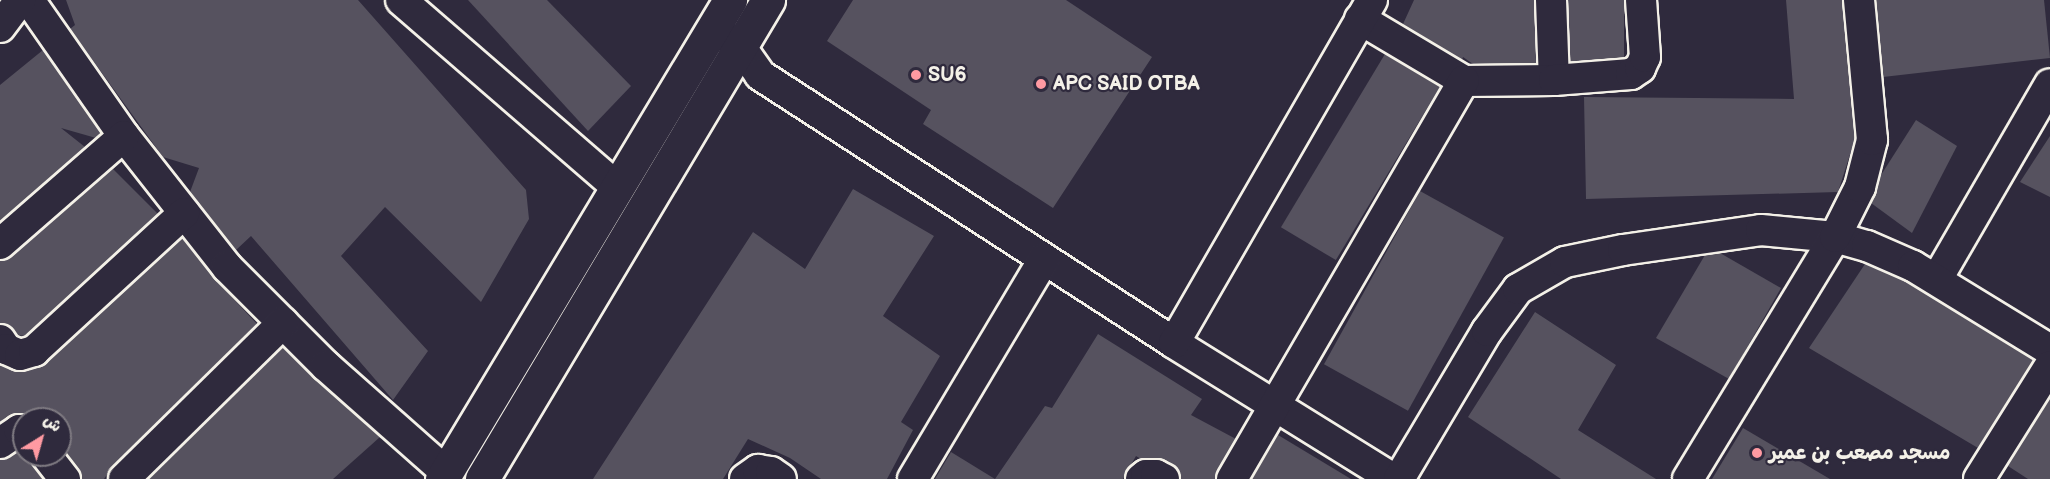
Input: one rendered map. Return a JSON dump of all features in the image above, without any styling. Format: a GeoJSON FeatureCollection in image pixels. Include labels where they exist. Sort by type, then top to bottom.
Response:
{"type":"FeatureCollection","features":[{"type":"Feature","properties":{"kind":"main road"},"geometry":{"type":"LineString","coordinates":[[482,479],[719,50],[730,0]]}},
{"type":"Feature","properties":{"kind":"main road"},"geometry":{"type":"LineString","coordinates":[[444,475],[618,188],[719,50],[768,0]]}},
{"type":"Feature","properties":{"kind":"street"},"geometry":{"type":"LineString","coordinates":[[0,27],[20,0]]}},
{"type":"Feature","properties":{"kind":"street"},"geometry":{"type":"LineString","coordinates":[[30,0],[124,136],[227,267],[326,366],[444,475]]}},
{"type":"Feature","properties":{"kind":"street"},"geometry":{"type":"LineString","coordinates":[[401,0],[618,188]]}},
{"type":"Feature","properties":{"kind":"street"},"geometry":{"type":"LineString","coordinates":[[1551,0],[1554,80]]}},
{"type":"Feature","properties":{"kind":"street"},"geometry":{"type":"LineString","coordinates":[[1174,343],[1366,10],[1464,81],[1554,80],[1631,74],[1640,68],[1645,57],[1641,0]]}},
{"type":"Feature","properties":{"kind":"street"},"geometry":{"type":"LineString","coordinates":[[1688,479],[1835,237],[1860,187],[1872,140],[1859,0]]}},
{"type":"Feature","properties":{"kind":"street"},"geometry":{"type":"LineString","coordinates":[[719,50],[1174,343],[1393,479]]}},
{"type":"Feature","properties":{"kind":"street"},"geometry":{"type":"LineString","coordinates":[[1232,479],[1464,81]]}},
{"type":"Feature","properties":{"kind":"street"},"geometry":{"type":"LineString","coordinates":[[1936,279],[2050,84]]}},
{"type":"Feature","properties":{"kind":"street"},"geometry":{"type":"LineString","coordinates":[[0,244],[124,136]]}},
{"type":"Feature","properties":{"kind":"street"},"geometry":{"type":"LineString","coordinates":[[0,340],[6,349],[20,355],[34,351],[184,213]]}},
{"type":"Feature","properties":{"kind":"street"},"geometry":{"type":"LineString","coordinates":[[1399,479],[1487,331],[1518,289],[1565,262],[1623,250],[1761,230],[1835,237],[1867,246],[1936,279],[2050,350]]}},
{"type":"Feature","properties":{"kind":"street"},"geometry":{"type":"LineString","coordinates":[[913,479],[1044,259]]}},
{"type":"Feature","properties":{"kind":"street"},"geometry":{"type":"LineString","coordinates":[[124,479],[283,323]]}},
{"type":"Feature","properties":{"kind":"street"},"geometry":{"type":"LineString","coordinates":[[1979,479],[2050,366]]}},
{"type":"Feature","properties":{"kind":"street"},"geometry":{"type":"LineString","coordinates":[[56,467],[65,479]]}},
{"type":"Feature","properties":{"kind":"street"},"geometry":{"type":"LineString","coordinates":[[745,479],[758,470],[771,472],[781,479]]}},
{"type":"Feature","properties":{"kind":"street"},"geometry":{"type":"LineString","coordinates":[[1141,479],[1146,475],[1156,475],[1164,479]]}},
{"type":"Feature","properties":{"kind":"building"},"geometry":{"type":"Polygon","coordinates":[[[66,0],[358,0],[526,190],[529,219],[481,302],[385,207],[341,256],[428,351],[393,400],[251,236],[236,250],[190,192],[199,168],[163,157],[70,29],[75,25],[66,0]]]}},
{"type":"Feature","properties":{"kind":"building"},"geometry":{"type":"Polygon","coordinates":[[[468,0],[547,0],[631,86],[588,131],[468,0]]]}},
{"type":"Feature","properties":{"kind":"building","name":"APC SAID OTBA"},"geometry":{"type":"Polygon","coordinates":[[[853,0],[1066,0],[1152,57],[1053,208],[923,124],[931,110],[827,41],[853,0]]]}},
{"type":"Feature","properties":{"kind":"building"},"geometry":{"type":"Polygon","coordinates":[[[1414,0],[1534,0],[1536,63],[1473,64],[1463,57],[1462,60],[1403,24],[1414,0]]]}},
{"type":"Feature","properties":{"kind":"building"},"geometry":{"type":"Polygon","coordinates":[[[1568,0],[1624,0],[1624,61],[1568,61],[1568,0]]]}},
{"type":"Feature","properties":{"kind":"building"},"geometry":{"type":"Polygon","coordinates":[[[1786,0],[1842,0],[1855,139],[1838,192],[1586,199],[1584,97],[1794,99],[1786,0]]]}},
{"type":"Feature","properties":{"kind":"building"},"geometry":{"type":"Polygon","coordinates":[[[1876,0],[2044,0],[2050,58],[1883,77],[1876,0]]]}},
{"type":"Feature","properties":{"kind":"building"},"geometry":{"type":"Polygon","coordinates":[[[43,50],[101,133],[96,138],[61,128],[85,147],[0,221],[0,85],[43,50]]]}},
{"type":"Feature","properties":{"kind":"building"},"geometry":{"type":"Polygon","coordinates":[[[1385,54],[1440,87],[1336,260],[1281,227],[1385,54]]]}},
{"type":"Feature","properties":{"kind":"building"},"geometry":{"type":"Polygon","coordinates":[[[1916,120],[1957,146],[1912,233],[1871,203],[1881,175],[1916,120]]]}},
{"type":"Feature","properties":{"kind":"building"},"geometry":{"type":"Polygon","coordinates":[[[2050,136],[2050,197],[2020,182],[2050,136]]]}},
{"type":"Feature","properties":{"kind":"building"},"geometry":{"type":"Polygon","coordinates":[[[113,169],[158,214],[25,336],[18,335],[8,325],[0,323],[0,261],[11,257],[113,169]]]}},
{"type":"Feature","properties":{"kind":"building"},"geometry":{"type":"Polygon","coordinates":[[[853,189],[934,236],[883,316],[940,356],[901,422],[913,430],[887,479],[821,479],[790,458],[748,439],[723,479],[593,479],[753,232],[805,269],[853,189]]]}},
{"type":"Feature","properties":{"kind":"building"},"geometry":{"type":"Polygon","coordinates":[[[1420,191],[1504,238],[1408,411],[1324,364],[1420,191]]]}},
{"type":"Feature","properties":{"kind":"building"},"geometry":{"type":"Polygon","coordinates":[[[182,238],[214,278],[257,324],[112,467],[104,479],[82,479],[79,468],[72,460],[72,407],[12,407],[12,416],[0,422],[0,365],[24,372],[45,364],[182,238]]]}},
{"type":"Feature","properties":{"kind":"building"},"geometry":{"type":"Polygon","coordinates":[[[1720,253],[1781,288],[1729,379],[1656,338],[1705,255],[1720,253]]]}},
{"type":"Feature","properties":{"kind":"building"},"geometry":{"type":"Polygon","coordinates":[[[1865,264],[1905,281],[2033,360],[1978,448],[1809,348],[1865,264]]]}},
{"type":"Feature","properties":{"kind":"building"},"geometry":{"type":"Polygon","coordinates":[[[1535,312],[1616,365],[1578,430],[1656,479],[1561,479],[1468,417],[1535,312]]]}},
{"type":"Feature","properties":{"kind":"building"},"geometry":{"type":"Polygon","coordinates":[[[1098,334],[1202,399],[1191,415],[1236,439],[1215,479],[1181,479],[1179,470],[1172,464],[1157,458],[1141,459],[1136,456],[1123,479],[995,479],[1045,406],[1052,408],[1098,334]]]}},
{"type":"Feature","properties":{"kind":"building"},"geometry":{"type":"Polygon","coordinates":[[[283,347],[380,437],[333,479],[149,479],[283,347]]]}},
{"type":"Feature","properties":{"kind":"building"},"geometry":{"type":"Polygon","coordinates":[[[2050,398],[2050,479],[2028,479],[2008,466],[2050,398]]]}},
{"type":"Feature","properties":{"kind":"building","name":"مسجد مصعب بن عمير"},"geometry":{"type":"Polygon","coordinates":[[[1743,428],[1830,479],[1712,479],[1743,428]]]}},
{"type":"Feature","properties":{"kind":"building"},"geometry":{"type":"Polygon","coordinates":[[[1278,435],[1351,479],[1252,479],[1278,435]]]}},
{"type":"Feature","properties":{"kind":"building"},"geometry":{"type":"Polygon","coordinates":[[[951,452],[995,479],[935,479],[951,452]]]}},
{"type":"Feature","properties":{"kind":"building"},"geometry":{"type":"Polygon","coordinates":[[[12,454],[12,467],[34,467],[43,479],[0,479],[0,460],[12,454]]]}},
{"type":"Feature","properties":{"kind":"place","name":"SU6"},"geometry":{"type":"Point","coordinates":[916,75]}},
{"type":"Feature","properties":{"kind":"place","name":"APC SAID OTBA"},"geometry":{"type":"Point","coordinates":[1041,84]}},
{"type":"Feature","properties":{"kind":"place","name":"مسجد مصعب بن عمير"},"geometry":{"type":"Point","coordinates":[1757,453]}}]}
